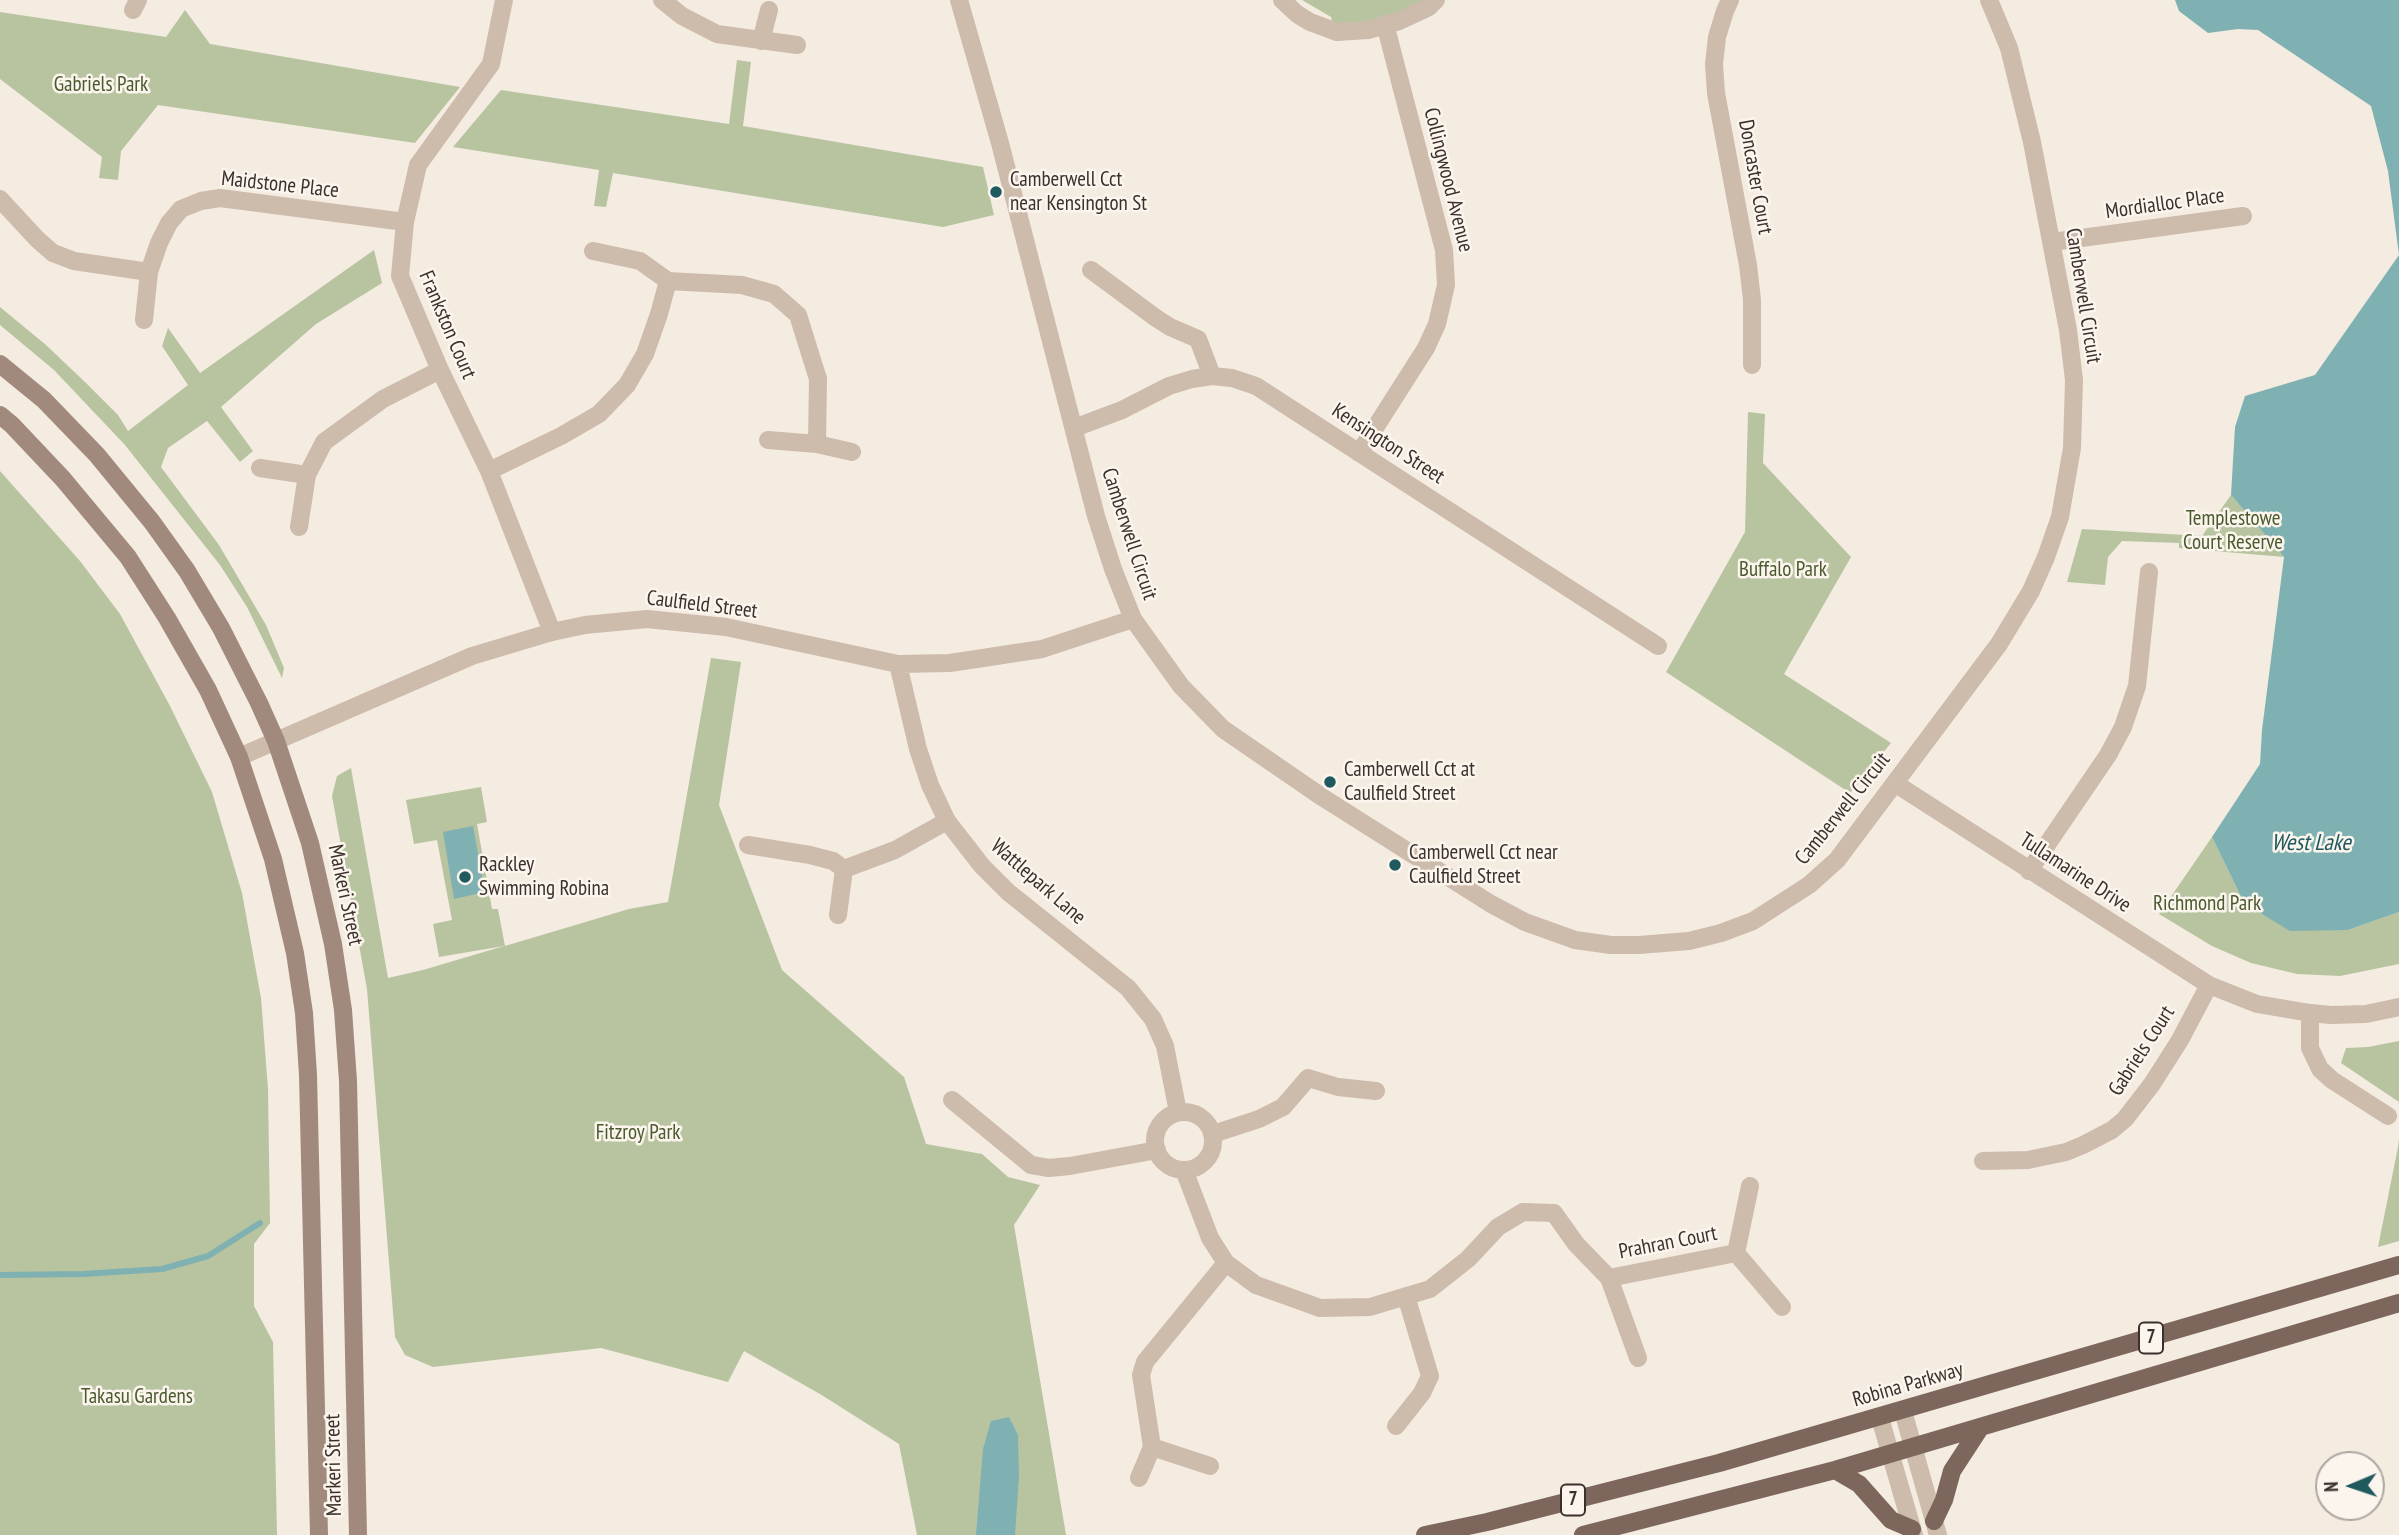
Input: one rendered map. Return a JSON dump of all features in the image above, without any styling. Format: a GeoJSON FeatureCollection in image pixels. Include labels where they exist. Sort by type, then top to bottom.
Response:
{"type":"FeatureCollection","features":[{"type":"Feature","properties":{"kind":"main road","name":"Markeri Street"},"geometry":{"type":"LineString","coordinates":[[0,365],[44,400],[97,455],[152,522],[187,571],[259,702],[276,741],[310,843],[333,944],[343,1010],[348,1081],[358,1535]]}},
{"type":"Feature","properties":{"kind":"main road","name":"Markeri Street"},"geometry":{"type":"LineString","coordinates":[[0,415],[63,479],[128,557],[208,690],[239,757],[256,802],[283,897],[304,1013],[308,1075],[319,1535]]}},
{"type":"Feature","properties":{"kind":"main road","name":"Robina Parkway"},"geometry":{"type":"LineString","coordinates":[[1425,1535],[1500,1519],[1719,1463],[2399,1265]]}},
{"type":"Feature","properties":{"kind":"main road","name":"7"},"geometry":{"type":"LineString","coordinates":[[1583,1535],[1835,1470],[2399,1303]]}},
{"type":"Feature","properties":{"kind":"main road"},"geometry":{"type":"LineString","coordinates":[[1936,1528],[1952,1471],[1980,1428]]}},
{"type":"Feature","properties":{"kind":"main road"},"geometry":{"type":"LineString","coordinates":[[1835,1470],[1859,1484],[1891,1520],[1913,1532]]}},
{"type":"Feature","properties":{"kind":"street","name":"Frankston Court"},"geometry":{"type":"LineString","coordinates":[[505,0],[491,64],[418,165],[405,222],[400,276],[440,370],[489,471],[552,632]]}},
{"type":"Feature","properties":{"kind":"street"},"geometry":{"type":"LineString","coordinates":[[662,0],[682,16],[717,34],[797,45]]}},
{"type":"Feature","properties":{"kind":"street","name":"Camberwell Circuit"},"geometry":{"type":"LineString","coordinates":[[959,0],[1000,143],[1112,569],[1133,619],[1181,686],[1223,729],[1322,797],[1491,904],[1525,922],[1575,940],[1611,945],[1665,944],[1721,933],[1753,921],[1809,885],[1837,860],[1999,644],[2031,591],[2046,557],[2060,517],[2072,448],[2074,380],[2052,242],[2009,48],[1989,0]]}},
{"type":"Feature","properties":{"kind":"street"},"geometry":{"type":"LineString","coordinates":[[1282,0],[1297,14],[1323,29],[1337,32],[1368,30],[1414,15],[1436,0]]}},
{"type":"Feature","properties":{"kind":"street","name":"Doncaster Court"},"geometry":{"type":"LineString","coordinates":[[1730,0],[1717,37],[1714,64],[1716,93],[1748,265],[1752,300],[1752,365]]}},
{"type":"Feature","properties":{"kind":"street"},"geometry":{"type":"LineString","coordinates":[[761,41],[769,10]]}},
{"type":"Feature","properties":{"kind":"street","name":"Collingwood Avenue"},"geometry":{"type":"LineString","coordinates":[[1360,453],[1426,348],[1437,324],[1446,285],[1442,238],[1385,24]]}},
{"type":"Feature","properties":{"kind":"street","name":"Maidstone Place"},"geometry":{"type":"LineString","coordinates":[[144,320],[149,272],[159,243],[169,223],[181,209],[201,201],[220,198],[405,222]]}},
{"type":"Feature","properties":{"kind":"street"},"geometry":{"type":"LineString","coordinates":[[0,199],[37,240],[53,253],[74,261],[149,272]]}},
{"type":"Feature","properties":{"kind":"street","name":"Mordialloc Place"},"geometry":{"type":"LineString","coordinates":[[2052,242],[2243,216]]}},
{"type":"Feature","properties":{"kind":"street"},"geometry":{"type":"LineString","coordinates":[[593,251],[640,261],[668,281],[742,285],[774,294],[799,315],[818,379],[817,444]]}},
{"type":"Feature","properties":{"kind":"street"},"geometry":{"type":"LineString","coordinates":[[1091,270],[1156,318],[1198,340],[1212,376]]}},
{"type":"Feature","properties":{"kind":"street"},"geometry":{"type":"LineString","coordinates":[[489,471],[599,414],[627,386],[645,354],[660,314],[668,281]]}},
{"type":"Feature","properties":{"kind":"street"},"geometry":{"type":"LineString","coordinates":[[299,527],[307,475],[324,442],[383,399],[440,370]]}},
{"type":"Feature","properties":{"kind":"street","name":"Kensington Street"},"geometry":{"type":"LineString","coordinates":[[1074,429],[1122,410],[1169,386],[1192,379],[1212,376],[1232,378],[1256,386],[1658,646]]}},
{"type":"Feature","properties":{"kind":"street"},"geometry":{"type":"LineString","coordinates":[[768,440],[817,444],[852,452]]}},
{"type":"Feature","properties":{"kind":"street"},"geometry":{"type":"LineString","coordinates":[[260,468],[307,475]]}},
{"type":"Feature","properties":{"kind":"street"},"geometry":{"type":"LineString","coordinates":[[2029,871],[2108,755],[2123,727],[2137,686],[2149,572]]}},
{"type":"Feature","properties":{"kind":"street","name":"Caulfield Street"},"geometry":{"type":"LineString","coordinates":[[239,757],[450,664],[552,632],[585,625],[647,619],[726,627],[898,664],[950,663],[1042,649],[1133,619]]}},
{"type":"Feature","properties":{"kind":"street","name":"Wattlepark Lane"},"geometry":{"type":"LineString","coordinates":[[898,664],[918,749],[930,785],[947,821],[982,866],[1008,892],[1128,988],[1153,1019],[1165,1046],[1178,1112]]}},
{"type":"Feature","properties":{"kind":"street","name":"Tullamarine Drive"},"geometry":{"type":"LineString","coordinates":[[1896,784],[2209,985],[2257,1004],[2311,1013],[2366,1014],[2399,1007]]}},
{"type":"Feature","properties":{"kind":"street"},"geometry":{"type":"LineString","coordinates":[[844,869],[895,850],[947,821]]}},
{"type":"Feature","properties":{"kind":"street"},"geometry":{"type":"LineString","coordinates":[[748,845],[804,853],[833,861],[844,869]]}},
{"type":"Feature","properties":{"kind":"street"},"geometry":{"type":"LineString","coordinates":[[838,915],[844,869]]}},
{"type":"Feature","properties":{"kind":"street","name":"Gabriels Court"},"geometry":{"type":"LineString","coordinates":[[1983,1161],[2028,1160],[2066,1152],[2112,1130],[2131,1112],[2152,1084],[2180,1040],[2209,985]]}},
{"type":"Feature","properties":{"kind":"street"},"geometry":{"type":"LineString","coordinates":[[2311,1013],[2310,1048],[2320,1069],[2332,1080],[2388,1116]]}},
{"type":"Feature","properties":{"kind":"street"},"geometry":{"type":"LineString","coordinates":[[1213,1134],[1259,1119],[1283,1107],[1308,1078],[1338,1087],[1376,1091]]}},
{"type":"Feature","properties":{"kind":"street"},"geometry":{"type":"LineString","coordinates":[[952,1100],[1031,1165],[1049,1168],[1070,1166],[1157,1150]]}},
{"type":"Feature","properties":{"kind":"street"},"geometry":{"type":"LineString","coordinates":[[1178,1112],[1193,1113],[1202,1118],[1213,1134],[1210,1155],[1203,1163],[1184,1170],[1169,1166],[1161,1159],[1157,1150],[1156,1134],[1161,1123],[1178,1112]]}},
{"type":"Feature","properties":{"kind":"street"},"geometry":{"type":"LineString","coordinates":[[1184,1170],[1209,1238],[1226,1264],[1256,1285],[1320,1308],[1370,1307],[1406,1296],[1430,1376],[1422,1393],[1396,1426]]}},
{"type":"Feature","properties":{"kind":"street","name":"Prahran Court"},"geometry":{"type":"LineString","coordinates":[[1736,1253],[1750,1186]]}},
{"type":"Feature","properties":{"kind":"street","name":"Prahran Court"},"geometry":{"type":"LineString","coordinates":[[1406,1296],[1430,1289],[1468,1259],[1498,1227],[1523,1212],[1554,1213],[1576,1244],[1609,1278],[1638,1358]]}},
{"type":"Feature","properties":{"kind":"street","name":"Prahran Court"},"geometry":{"type":"LineString","coordinates":[[1609,1278],[1736,1253]]}},
{"type":"Feature","properties":{"kind":"street","name":"Prahran Court"},"geometry":{"type":"LineString","coordinates":[[1736,1253],[1782,1307]]}},
{"type":"Feature","properties":{"kind":"street"},"geometry":{"type":"LineString","coordinates":[[1139,1478],[1152,1447],[1141,1375],[1144,1362],[1226,1264]]}},
{"type":"Feature","properties":{"kind":"street"},"geometry":{"type":"LineString","coordinates":[[1903,1411],[1936,1528]]}},
{"type":"Feature","properties":{"kind":"street"},"geometry":{"type":"LineString","coordinates":[[1880,1418],[1913,1532]]}},
{"type":"Feature","properties":{"kind":"street"},"geometry":{"type":"LineString","coordinates":[[1152,1447],[1210,1466]]}},
{"type":"Feature","properties":{"kind":"green space"},"geometry":{"type":"Polygon","coordinates":[[[1302,0],[1427,0],[1416,8],[1364,23],[1333,24],[1331,17],[1302,0]]]}},
{"type":"Feature","properties":{"kind":"green space","name":"Gabriels Park"},"geometry":{"type":"Polygon","coordinates":[[[185,10],[210,44],[460,87],[415,143],[158,105],[121,151],[118,180],[99,178],[102,157],[0,79],[0,12],[166,37],[185,10]]]}},
{"type":"Feature","properties":{"kind":"green space"},"geometry":{"type":"Polygon","coordinates":[[[737,60],[751,62],[743,126],[983,167],[994,215],[943,227],[613,173],[606,207],[594,206],[599,170],[453,147],[501,90],[729,124],[737,60]]]}},
{"type":"Feature","properties":{"kind":"green space"},"geometry":{"type":"Polygon","coordinates":[[[374,250],[382,283],[316,324],[221,407],[253,451],[240,462],[207,421],[168,448],[161,467],[219,545],[266,625],[284,668],[282,678],[247,607],[220,565],[125,445],[54,370],[0,325],[0,307],[85,382],[118,415],[128,431],[188,385],[162,346],[168,328],[200,373],[374,250]]]}},
{"type":"Feature","properties":{"kind":"green space","name":"Buffalo Park"},"geometry":{"type":"Polygon","coordinates":[[[1748,412],[1765,414],[1763,463],[1851,557],[1784,674],[1891,743],[1850,793],[1666,672],[1745,532],[1748,412]]]}},
{"type":"Feature","properties":{"kind":"green space","name":"Takasu Gardens"},"geometry":{"type":"Polygon","coordinates":[[[0,471],[80,561],[120,614],[170,706],[212,792],[242,893],[261,998],[268,1089],[270,1223],[254,1244],[254,1306],[273,1342],[277,1535],[0,1535],[0,471]]]}},
{"type":"Feature","properties":{"kind":"green space","name":"Templestowe Court Reserve"},"geometry":{"type":"Polygon","coordinates":[[[2231,495],[2284,557],[2179,548],[2179,543],[2122,541],[2108,557],[2105,585],[2067,582],[2082,529],[2202,536],[2231,495]]]}},
{"type":"Feature","properties":{"kind":"green space","name":"Fitzroy Park"},"geometry":{"type":"Polygon","coordinates":[[[711,658],[741,662],[719,805],[782,970],[904,1077],[926,1144],[982,1154],[1008,1177],[1040,1185],[1014,1225],[1066,1535],[917,1535],[899,1444],[820,1394],[744,1351],[728,1382],[601,1348],[433,1367],[405,1355],[395,1337],[367,989],[332,796],[337,776],[351,768],[388,978],[504,946],[439,957],[433,924],[452,920],[437,840],[414,844],[406,800],[481,787],[487,822],[477,824],[492,909],[498,909],[505,946],[629,909],[668,902],[711,658]]]}},
{"type":"Feature","properties":{"kind":"green space","name":"Richmond Park"},"geometry":{"type":"Polygon","coordinates":[[[2212,837],[2244,903],[2348,930],[2399,912],[2399,964],[2340,976],[2297,974],[2251,963],[2212,946],[2159,914],[2212,837]]]}},
{"type":"Feature","properties":{"kind":"green space"},"geometry":{"type":"Polygon","coordinates":[[[2399,1041],[2399,1102],[2341,1063],[2346,1048],[2399,1041]]]}},
{"type":"Feature","properties":{"kind":"green space"},"geometry":{"type":"Polygon","coordinates":[[[2399,1138],[2399,1241],[2378,1247],[2398,1147],[2399,1138]]]}},
{"type":"Feature","properties":{"kind":"water"},"geometry":{"type":"Polygon","coordinates":[[[2175,0],[2399,0],[2399,255],[2388,171],[2371,106],[2258,30],[2238,29],[2208,33],[2179,11],[2175,0]]]}},
{"type":"Feature","properties":{"kind":"water","name":"West Lake"},"geometry":{"type":"Polygon","coordinates":[[[2399,255],[2399,912],[2348,930],[2290,931],[2244,903],[2212,837],[2260,764],[2284,557],[2231,495],[2235,427],[2245,396],[2315,375],[2399,255]]]}},
{"type":"Feature","properties":{"kind":"water"},"geometry":{"type":"Polygon","coordinates":[[[473,826],[485,892],[454,899],[443,832],[473,826]]]}},
{"type":"Feature","properties":{"kind":"water"},"geometry":{"type":"Polygon","coordinates":[[[1009,1417],[1018,1435],[1019,1476],[1015,1535],[976,1535],[983,1449],[991,1421],[1009,1417]]]}},
{"type":"Feature","properties":{"kind":"waterway"},"geometry":{"type":"LineString","coordinates":[[0,1275],[162,1269],[208,1256],[260,1223]]}},
{"type":"Feature","properties":{"kind":"place","name":"Camberwell Cct near Kensington St"},"geometry":{"type":"Point","coordinates":[996,192]}},
{"type":"Feature","properties":{"kind":"place","name":"Camberwell Cct at Caulfield Street"},"geometry":{"type":"Point","coordinates":[1330,782]}},
{"type":"Feature","properties":{"kind":"place","name":"Camberwell Cct near Caulfield Street"},"geometry":{"type":"Point","coordinates":[1395,865]}},
{"type":"Feature","properties":{"kind":"place","name":"Rackley Swimming Robina"},"geometry":{"type":"Point","coordinates":[465,877]}}]}
